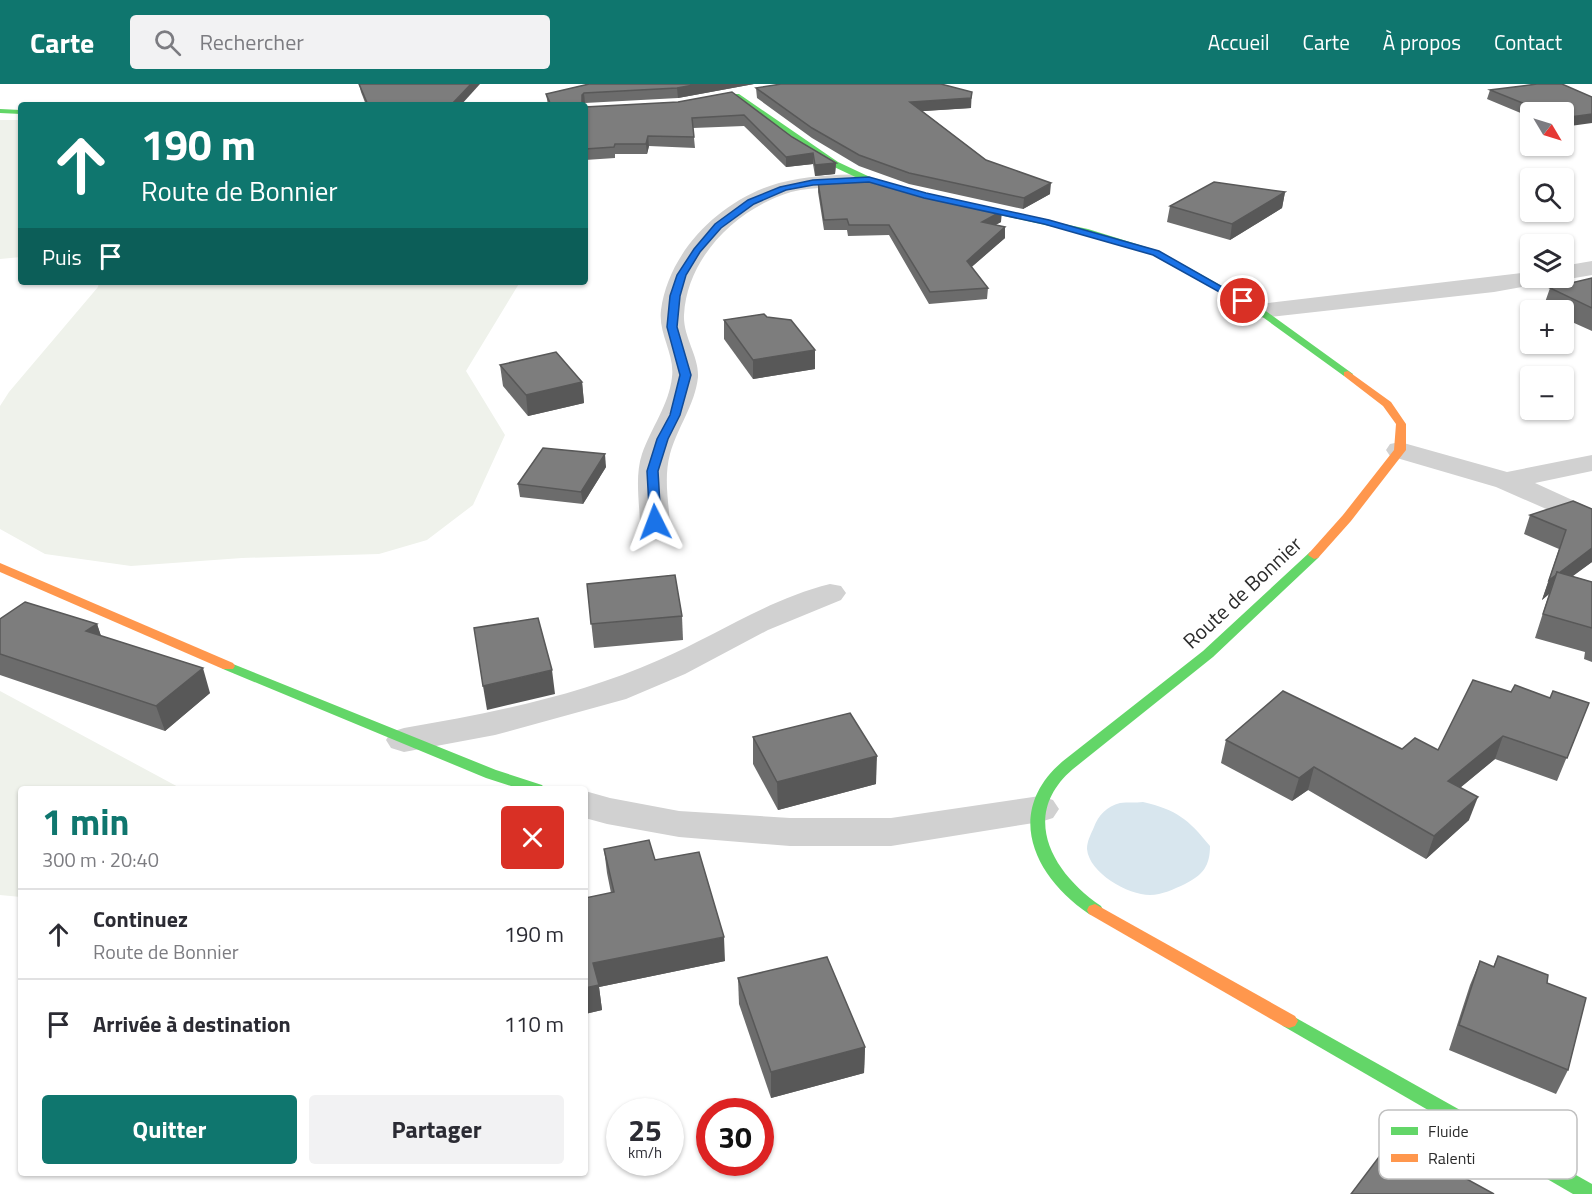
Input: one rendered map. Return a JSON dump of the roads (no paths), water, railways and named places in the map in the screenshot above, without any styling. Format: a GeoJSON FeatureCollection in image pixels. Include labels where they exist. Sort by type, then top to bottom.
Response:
{"type":"FeatureCollection","features":[{"type":"Feature","properties":{"kind":"street"},"geometry":{"type":"LineString","coordinates":[[758,92],[732,95],[835,164],[869,180],[924,195]]}},
{"type":"Feature","properties":{"kind":"street"},"geometry":{"type":"LineString","coordinates":[[0,111],[18,112]]}},
{"type":"Feature","properties":{"kind":"street"},"geometry":{"type":"LineString","coordinates":[[655,522],[652,471],[659,446],[675,415],[686,375],[672,327],[675,296],[682,275],[697,251],[718,226],[751,202],[783,188],[813,182],[869,180]]}},
{"type":"Feature","properties":{"kind":"street"},"geometry":{"type":"LineString","coordinates":[[944,200],[1056,224],[1156,253],[1260,311],[1368,388],[1387,404],[1401,424],[1400,450],[1506,481],[1592,520]]}},
{"type":"Feature","properties":{"kind":"street"},"geometry":{"type":"LineString","coordinates":[[1574,271],[1592,268]]}},
{"type":"Feature","properties":{"kind":"street"},"geometry":{"type":"LineString","coordinates":[[1260,311],[1520,281]]}},
{"type":"Feature","properties":{"kind":"street","name":"Route de Bonnier"},"geometry":{"type":"LineString","coordinates":[[1400,450],[1347,518],[1304,566],[1208,654],[1068,765],[1049,784],[1040,809],[1037,834],[1042,855],[1060,882],[1087,905],[1445,1110]]}},
{"type":"Feature","properties":{"kind":"street"},"geometry":{"type":"LineString","coordinates":[[1506,481],[1592,463]]}},
{"type":"Feature","properties":{"kind":"street"},"geometry":{"type":"LineString","coordinates":[[0,567],[307,700],[491,774],[528,786]]}},
{"type":"Feature","properties":{"kind":"street"},"geometry":{"type":"LineString","coordinates":[[404,740],[495,724],[614,691],[673,667],[756,623],[830,593]]}},
{"type":"Feature","properties":{"kind":"street"},"geometry":{"type":"LineString","coordinates":[[588,805],[607,811],[679,824],[790,832],[891,832],[1040,809]]}},
{"type":"Feature","properties":{"kind":"street","name":"Route de Bonnier"},"geometry":{"type":"LineString","coordinates":[[1565,1179],[1591,1194]]}}]}
